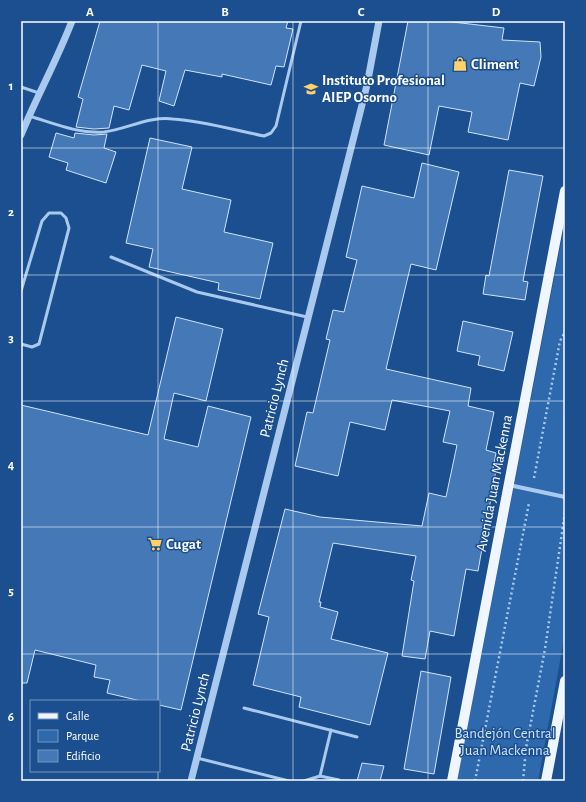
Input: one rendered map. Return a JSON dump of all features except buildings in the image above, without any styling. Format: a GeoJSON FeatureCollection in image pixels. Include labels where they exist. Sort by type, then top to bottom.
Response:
{"type":"FeatureCollection","features":[{"type":"Feature","properties":{"kind":"main road","name":"Avenida Juan Mackenna"},"geometry":{"type":"LineString","coordinates":[[452,781],[565,191]]}},
{"type":"Feature","properties":{"kind":"main road"},"geometry":{"type":"LineString","coordinates":[[546,781],[565,681]]}},
{"type":"Feature","properties":{"kind":"street"},"geometry":{"type":"LineString","coordinates":[[21,135],[39,93],[61,51],[72,21]]}},
{"type":"Feature","properties":{"kind":"street","name":"Patricio Lynch"},"geometry":{"type":"LineString","coordinates":[[191,781],[307,317],[367,85],[379,21]]}},
{"type":"Feature","properties":{"kind":"street"},"geometry":{"type":"LineString","coordinates":[[509,485],[565,497]]}},
{"type":"Feature","properties":{"kind":"lane"},"geometry":{"type":"LineString","coordinates":[[29,116],[78,131],[103,132],[130,127],[150,120],[172,118],[264,136],[271,133],[276,126],[301,21]]}},
{"type":"Feature","properties":{"kind":"lane"},"geometry":{"type":"LineString","coordinates":[[21,86],[39,93]]}},
{"type":"Feature","properties":{"kind":"lane"},"geometry":{"type":"LineString","coordinates":[[21,291],[42,221],[49,213],[61,213],[66,218],[69,228],[39,344],[32,347],[21,344]]}},
{"type":"Feature","properties":{"kind":"lane"},"geometry":{"type":"LineString","coordinates":[[111,257],[197,292],[307,317]]}},
{"type":"Feature","properties":{"kind":"lane"},"geometry":{"type":"LineString","coordinates":[[244,708],[357,737]]}},
{"type":"Feature","properties":{"kind":"lane"},"geometry":{"type":"LineString","coordinates":[[320,776],[331,730]]}},
{"type":"Feature","properties":{"kind":"lane"},"geometry":{"type":"LineString","coordinates":[[197,758],[289,781]]}},
{"type":"Feature","properties":{"kind":"lane"},"geometry":{"type":"LineString","coordinates":[[304,781],[320,776],[339,780]]}},
{"type":"Feature","properties":{"kind":"path"},"geometry":{"type":"LineString","coordinates":[[475,781],[560,341],[565,332]]}},
{"type":"Feature","properties":{"kind":"path"},"geometry":{"type":"LineString","coordinates":[[523,781],[526,748],[545,649],[565,512]]}},
{"type":"Feature","properties":{"kind":"green space","name":"Bandejón Central Juan Mackenna"},"geometry":{"type":"Polygon","coordinates":[[[565,222],[565,634],[538,781],[457,781],[565,222]]]}},
{"type":"Feature","properties":{"kind":"place","name":"Climent"},"geometry":{"type":"Point","coordinates":[460,64]}},
{"type":"Feature","properties":{"kind":"place","name":"Instituto Profesional AIEP Osorno"},"geometry":{"type":"Point","coordinates":[311,89]}},
{"type":"Feature","properties":{"kind":"place","name":"Cugat"},"geometry":{"type":"Point","coordinates":[155,544]}}]}
